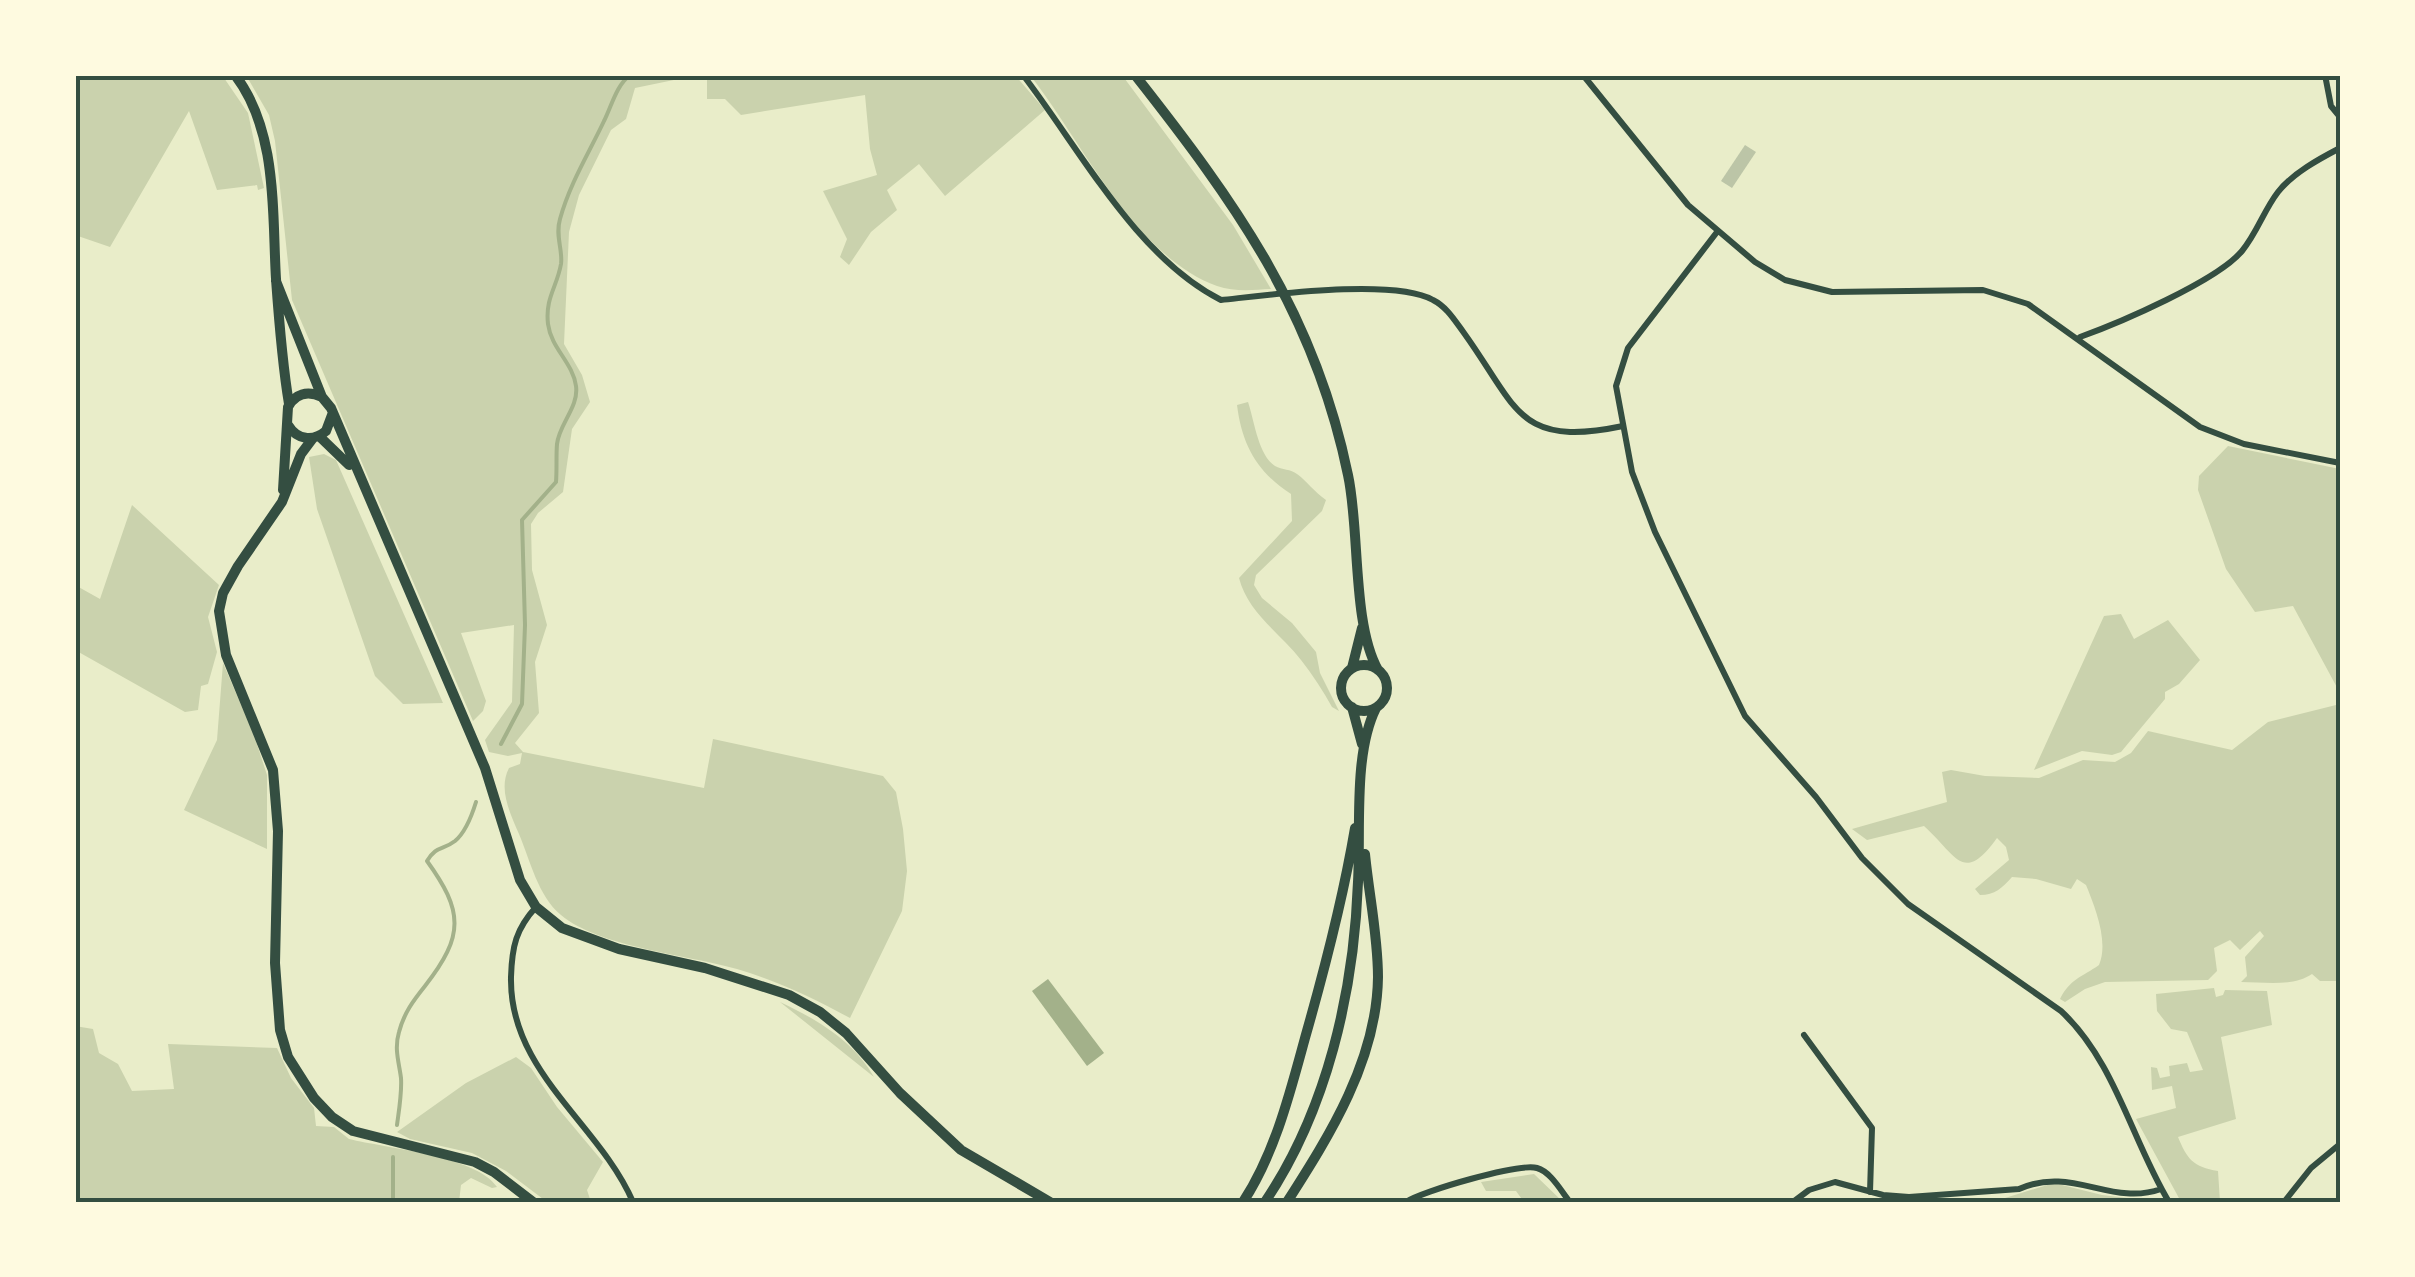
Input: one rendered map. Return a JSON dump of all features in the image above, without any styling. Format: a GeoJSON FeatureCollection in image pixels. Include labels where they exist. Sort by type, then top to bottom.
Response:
{"type":"FeatureCollection","features":[{"type":"Feature","properties":{"kind":"main road"},"geometry":{"type":"LineString","coordinates":[[235,75],[260,123],[273,199],[282,360],[290,404],[282,502]]}},
{"type":"Feature","properties":{"kind":"main road"},"geometry":{"type":"LineString","coordinates":[[1135,75],[1248,227],[1300,323],[1328,389],[1350,479],[1363,622],[1371,658],[1387,689],[1376,708],[1364,751],[1358,888],[1334,1048],[1305,1131],[1265,1202]]}},
{"type":"Feature","properties":{"kind":"main road"},"geometry":{"type":"LineString","coordinates":[[276,281],[322,397],[484,768],[520,880],[536,907],[562,928],[619,950],[705,968],[788,995],[820,1012],[846,1032],[900,1093],[961,1150],[1050,1202]]}},
{"type":"Feature","properties":{"kind":"main road"},"geometry":{"type":"LineString","coordinates":[[290,404],[304,394],[322,397]]}},
{"type":"Feature","properties":{"kind":"main road"},"geometry":{"type":"LineString","coordinates":[[332,414],[329,427],[301,454],[282,502],[238,566],[223,593],[219,611],[226,655],[274,770],[278,830],[275,964],[280,1030],[288,1057],[314,1098],[353,1132],[476,1162],[532,1202]]}},
{"type":"Feature","properties":{"kind":"main road"},"geometry":{"type":"LineString","coordinates":[[286,419],[296,434],[316,437],[357,474]]}},
{"type":"Feature","properties":{"kind":"main road"},"geometry":{"type":"LineString","coordinates":[[1363,622],[1352,668],[1342,684],[1364,751]]}},
{"type":"Feature","properties":{"kind":"main road"},"geometry":{"type":"LineString","coordinates":[[1352,668],[1366,665],[1378,670]]}},
{"type":"Feature","properties":{"kind":"main road"},"geometry":{"type":"LineString","coordinates":[[1351,706],[1364,711],[1376,708]]}},
{"type":"Feature","properties":{"kind":"main road"},"geometry":{"type":"LineString","coordinates":[[1243,1202],[1274,1139],[1291,1089],[1327,961],[1361,814]]}},
{"type":"Feature","properties":{"kind":"main road"},"geometry":{"type":"LineString","coordinates":[[1286,1202],[1318,1154],[1356,1078],[1376,1005],[1376,944],[1361,814]]}},
{"type":"Feature","properties":{"kind":"street"},"geometry":{"type":"LineString","coordinates":[[1023,75],[1120,211],[1182,275],[1221,300],[1312,293],[1414,292],[1445,307],[1495,382],[1532,423],[1552,432],[1570,433],[1622,426]]}},
{"type":"Feature","properties":{"kind":"street"},"geometry":{"type":"LineString","coordinates":[[1582,75],[1688,204],[1717,232],[1785,280],[1832,292],[1983,290],[2028,304],[2200,426],[2244,444],[2340,463]]}},
{"type":"Feature","properties":{"kind":"street"},"geometry":{"type":"LineString","coordinates":[[2325,75],[2326,92],[2340,116]]}},
{"type":"Feature","properties":{"kind":"street"},"geometry":{"type":"LineString","coordinates":[[2079,337],[2118,324],[2163,301],[2240,254],[2279,191],[2314,162],[2340,148]]}},
{"type":"Feature","properties":{"kind":"street"},"geometry":{"type":"LineString","coordinates":[[1717,232],[1628,348],[1616,386],[1632,472],[1655,532],[1745,716],[1816,797],[1862,858],[1908,904],[2077,1026],[2107,1075],[2170,1202]]}},
{"type":"Feature","properties":{"kind":"street"},"geometry":{"type":"LineString","coordinates":[[536,907],[518,926],[511,995],[516,1018],[545,1078],[607,1157],[634,1202]]}},
{"type":"Feature","properties":{"kind":"street"},"geometry":{"type":"LineString","coordinates":[[1804,1035],[1872,1128],[1870,1192]]}},
{"type":"Feature","properties":{"kind":"street"},"geometry":{"type":"LineString","coordinates":[[2284,1202],[2312,1168],[2340,1144]]}},
{"type":"Feature","properties":{"kind":"street"},"geometry":{"type":"LineString","coordinates":[[1406,1202],[1469,1180],[1537,1168],[1550,1177],[1570,1202]]}},
{"type":"Feature","properties":{"kind":"street"},"geometry":{"type":"LineString","coordinates":[[1793,1202],[1809,1190],[1836,1182],[1870,1192],[1937,1196],[2019,1190],[2034,1182],[2072,1180],[2132,1194],[2162,1189]]}},
{"type":"Feature","properties":{"kind":"shaded area"},"geometry":{"type":"Polygon","coordinates":[[[75,75],[222,75],[248,113],[264,188],[258,190],[257,185],[217,190],[189,111],[110,247],[75,235],[75,75]]]}},
{"type":"Feature","properties":{"kind":"shaded area"},"geometry":{"type":"Polygon","coordinates":[[[246,75],[698,75],[635,88],[626,119],[611,130],[579,195],[569,232],[564,344],[582,375],[590,402],[572,429],[563,492],[531,524],[532,570],[547,625],[535,662],[539,713],[515,743],[523,752],[704,788],[713,739],[883,776],[896,792],[903,829],[907,871],[902,911],[850,1018],[795,990],[752,974],[598,935],[561,915],[546,898],[506,801],[506,776],[509,768],[520,764],[522,753],[508,756],[489,752],[485,740],[512,702],[514,625],[461,633],[486,701],[473,721],[292,300],[275,141],[269,115],[246,75]]]}},
{"type":"Feature","properties":{"kind":"shaded area"},"geometry":{"type":"Polygon","coordinates":[[[707,75],[1015,75],[1045,110],[945,196],[919,164],[887,190],[897,210],[871,232],[849,265],[840,257],[847,239],[823,191],[877,175],[870,149],[865,95],[741,115],[725,99],[707,99],[707,75]]]}},
{"type":"Feature","properties":{"kind":"shaded area"},"geometry":{"type":"Polygon","coordinates":[[[1030,75],[1122,75],[1233,225],[1271,289],[1217,286],[1160,250],[1112,194],[1030,75]]]}},
{"type":"Feature","properties":{"kind":"shaded area"},"geometry":{"type":"Polygon","coordinates":[[[1248,402],[1269,461],[1297,474],[1326,500],[1322,511],[1256,575],[1254,585],[1316,652],[1320,673],[1339,711],[1332,707],[1301,660],[1257,612],[1239,578],[1292,521],[1291,494],[1260,467],[1247,445],[1237,405],[1248,402]]]}},
{"type":"Feature","properties":{"kind":"shaded area"},"geometry":{"type":"Polygon","coordinates":[[[2228,446],[2340,469],[2340,693],[2293,606],[2255,612],[2226,569],[2198,490],[2199,476],[2228,446]]]}},
{"type":"Feature","properties":{"kind":"shaded area"},"geometry":{"type":"Polygon","coordinates":[[[324,454],[336,460],[443,703],[403,704],[375,676],[317,509],[309,457],[324,454]]]}},
{"type":"Feature","properties":{"kind":"shaded area"},"geometry":{"type":"Polygon","coordinates":[[[132,505],[219,585],[208,617],[217,652],[208,684],[201,686],[198,710],[185,712],[75,650],[75,585],[100,599],[132,505]]]}},
{"type":"Feature","properties":{"kind":"shaded area"},"geometry":{"type":"Polygon","coordinates":[[[2121,614],[2134,639],[2168,620],[2200,660],[2179,684],[2165,692],[2165,699],[2121,752],[2112,755],[2082,751],[2034,770],[2104,616],[2121,614]]]}},
{"type":"Feature","properties":{"kind":"shaded area"},"geometry":{"type":"Polygon","coordinates":[[[223,663],[267,775],[267,849],[184,810],[217,740],[223,663]]]}},
{"type":"Feature","properties":{"kind":"shaded area"},"geometry":{"type":"Polygon","coordinates":[[[2340,704],[2338,981],[2320,981],[2312,974],[2287,982],[2241,982],[2247,976],[2245,957],[2264,936],[2260,931],[2240,950],[2230,940],[2214,948],[2217,971],[2208,980],[2105,982],[2065,1002],[2060,999],[2068,987],[2099,965],[2102,956],[2100,925],[2086,885],[2077,879],[2071,889],[2012,877],[1998,890],[1980,895],[1975,889],[2009,860],[2006,847],[1997,838],[1968,863],[1960,861],[1924,826],[1867,840],[1852,829],[1947,802],[1942,772],[2039,778],[2083,760],[2115,762],[2131,753],[2148,731],[2232,750],[2268,722],[2340,704]]]}},
{"type":"Feature","properties":{"kind":"shaded area"},"geometry":{"type":"Polygon","coordinates":[[[1048,979],[1104,1053],[1087,1066],[1032,991],[1048,979]]]}},
{"type":"Feature","properties":{"kind":"shaded area"},"geometry":{"type":"Polygon","coordinates":[[[2214,988],[2216,997],[2225,990],[2267,991],[2272,1025],[2221,1037],[2236,1119],[2178,1137],[2192,1161],[2218,1171],[2220,1202],[2185,1202],[2180,1200],[2136,1119],[2176,1108],[2172,1086],[2152,1090],[2151,1067],[2157,1068],[2160,1078],[2170,1076],[2169,1066],[2187,1063],[2190,1072],[2203,1070],[2187,1032],[2171,1029],[2157,1011],[2156,994],[2214,988]]]}},
{"type":"Feature","properties":{"kind":"shaded area"},"geometry":{"type":"Polygon","coordinates":[[[780,1002],[833,1032],[856,1052],[874,1077],[780,1002]]]}},
{"type":"Feature","properties":{"kind":"shaded area"},"geometry":{"type":"Polygon","coordinates":[[[75,1026],[93,1029],[99,1053],[118,1064],[132,1091],[174,1089],[168,1044],[277,1048],[291,1078],[314,1108],[316,1126],[334,1127],[349,1139],[451,1161],[486,1176],[497,1187],[471,1178],[461,1185],[459,1202],[75,1202],[75,1026]]]}},
{"type":"Feature","properties":{"kind":"shaded area"},"geometry":{"type":"Polygon","coordinates":[[[516,1057],[531,1068],[557,1107],[603,1162],[587,1190],[591,1202],[547,1202],[506,1171],[472,1153],[410,1139],[397,1132],[466,1083],[516,1057]]]}},
{"type":"Feature","properties":{"kind":"shaded area"},"geometry":{"type":"Polygon","coordinates":[[[1534,1174],[1563,1202],[1524,1202],[1516,1191],[1486,1191],[1481,1182],[1534,1174]]]}},
{"type":"Feature","properties":{"kind":"shaded area"},"geometry":{"type":"Polygon","coordinates":[[[2054,1183],[2102,1195],[2160,1202],[1919,1202],[2005,1198],[2054,1183]]]}},
{"type":"Feature","properties":{"kind":"building"},"geometry":{"type":"Polygon","coordinates":[[[1745,145],[1756,152],[1732,188],[1721,181],[1745,145]]]}},
{"type":"Feature","properties":{"kind":"waterway"},"geometry":{"type":"LineString","coordinates":[[501,744],[522,704],[522,520],[556,482],[559,437],[576,394],[571,370],[553,341],[548,324],[550,300],[561,264],[559,225],[574,181],[618,90],[630,75]]}},
{"type":"Feature","properties":{"kind":"waterway"},"geometry":{"type":"LineString","coordinates":[[397,1125],[401,1090],[399,1032],[409,1007],[438,968],[453,937],[453,909],[448,894],[427,861],[459,837],[476,802]]}},
{"type":"Feature","properties":{"kind":"waterway"},"geometry":{"type":"LineString","coordinates":[[393,1157],[393,1202]]}}]}
